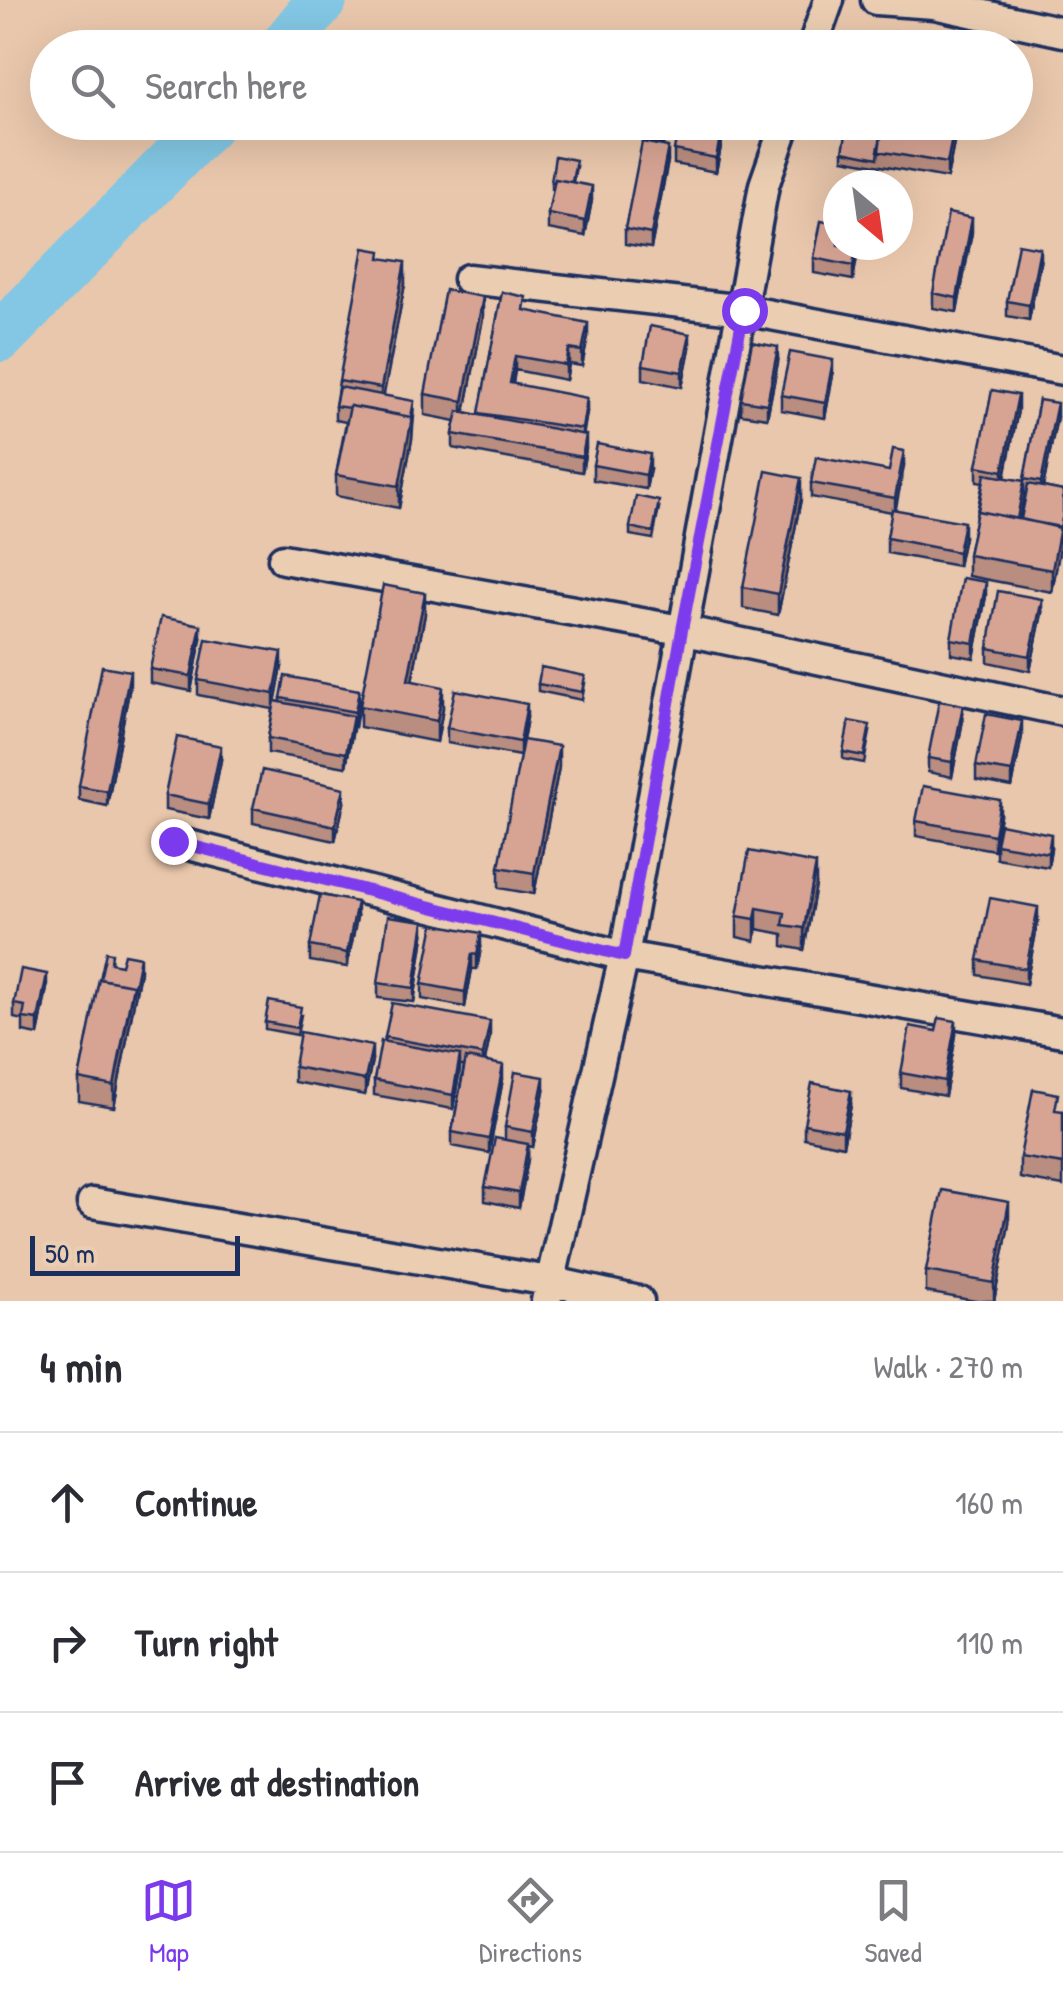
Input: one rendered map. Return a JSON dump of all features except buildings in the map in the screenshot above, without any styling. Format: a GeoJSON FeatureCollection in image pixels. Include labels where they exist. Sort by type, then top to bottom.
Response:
{"type":"FeatureCollection","features":[{"type":"Feature","properties":{"kind":"street"},"geometry":{"type":"LineString","coordinates":[[818,30],[828,0]]}},
{"type":"Feature","properties":{"kind":"street"},"geometry":{"type":"LineString","coordinates":[[876,0],[934,4],[1063,32]]}},
{"type":"Feature","properties":{"kind":"street"},"geometry":{"type":"LineString","coordinates":[[547,1291],[624,956],[764,185],[780,140]]}},
{"type":"Feature","properties":{"kind":"street"},"geometry":{"type":"LineString","coordinates":[[468,279],[744,310],[1063,370]]}},
{"type":"Feature","properties":{"kind":"street"},"geometry":{"type":"LineString","coordinates":[[283,559],[682,630],[1063,711]]}},
{"type":"Feature","properties":{"kind":"street"},"geometry":{"type":"LineString","coordinates":[[173,841],[624,956],[1063,1032]]}},
{"type":"Feature","properties":{"kind":"street"},"geometry":{"type":"LineString","coordinates":[[92,1203],[547,1291],[639,1301]]}},
{"type":"Feature","properties":{"kind":"waterway"},"geometry":{"type":"LineString","coordinates":[[298,30],[322,0]]}},
{"type":"Feature","properties":{"kind":"waterway"},"geometry":{"type":"LineString","coordinates":[[0,337],[193,140]]}},
{"type":"Feature","properties":{"kind":"route"},"geometry":{"type":"LineString","coordinates":[[173,841],[624,956],[744,310]]}}]}
